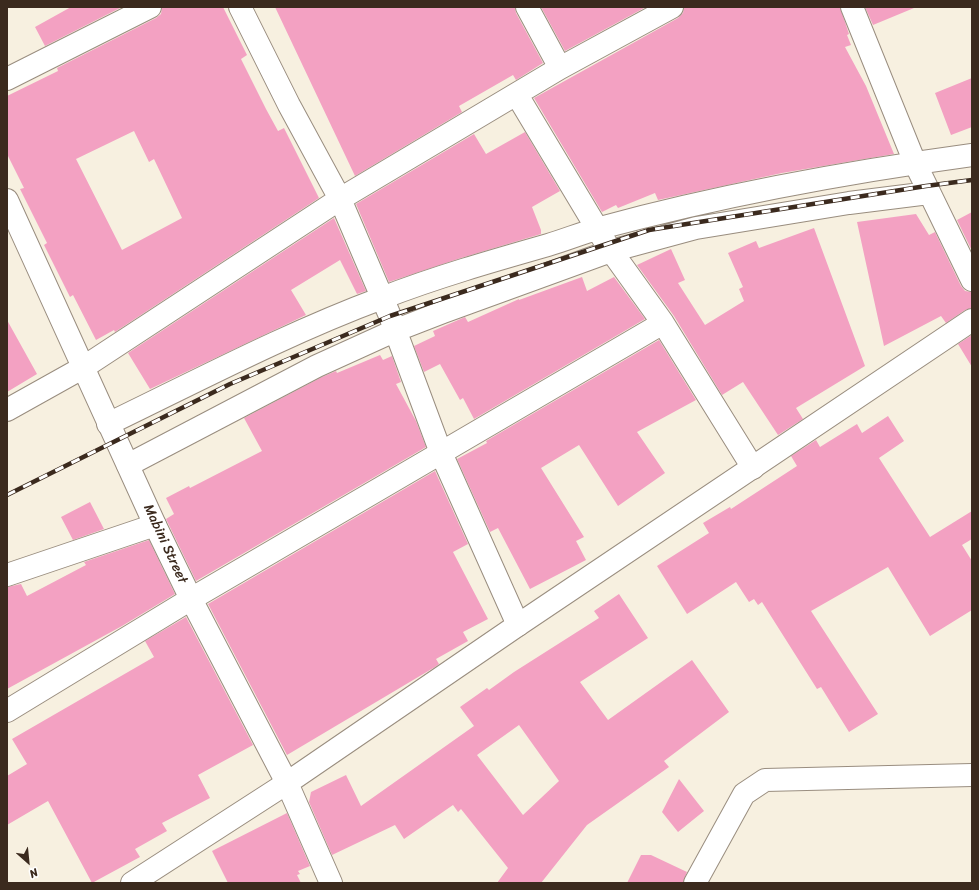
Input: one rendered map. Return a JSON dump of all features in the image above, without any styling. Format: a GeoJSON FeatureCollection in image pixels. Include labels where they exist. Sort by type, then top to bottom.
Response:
{"type":"FeatureCollection","features":[{"type":"Feature","properties":{"kind":"street"},"geometry":{"type":"LineString","coordinates":[[7,79],[150,7]]}},
{"type":"Feature","properties":{"kind":"street"},"geometry":{"type":"LineString","coordinates":[[240,7],[289,105],[340,199],[382,298],[441,453],[518,625]]}},
{"type":"Feature","properties":{"kind":"street"},"geometry":{"type":"LineString","coordinates":[[527,7],[560,68]]}},
{"type":"Feature","properties":{"kind":"street"},"geometry":{"type":"LineString","coordinates":[[7,410],[84,367],[340,199],[560,68],[672,7]]}},
{"type":"Feature","properties":{"kind":"street"},"geometry":{"type":"LineString","coordinates":[[852,7],[914,163],[930,192],[972,280]]}},
{"type":"Feature","properties":{"kind":"street"},"geometry":{"type":"LineString","coordinates":[[517,95],[611,251],[663,323],[753,468]]}},
{"type":"Feature","properties":{"kind":"street"},"geometry":{"type":"LineString","coordinates":[[108,424],[270,345],[382,298],[479,265],[598,229],[718,200],[914,163],[972,155]]}},
{"type":"Feature","properties":{"kind":"street"},"geometry":{"type":"LineString","coordinates":[[128,465],[317,366],[394,331],[611,251],[696,228],[849,203],[930,192]]}},
{"type":"Feature","properties":{"kind":"street","name":"Mabini Street"},"geometry":{"type":"LineString","coordinates":[[7,200],[155,525],[191,599],[286,783],[331,883]]}},
{"type":"Feature","properties":{"kind":"street"},"geometry":{"type":"LineString","coordinates":[[132,883],[286,783],[972,320]]}},
{"type":"Feature","properties":{"kind":"street"},"geometry":{"type":"LineString","coordinates":[[7,711],[191,599],[663,323]]}},
{"type":"Feature","properties":{"kind":"street"},"geometry":{"type":"LineString","coordinates":[[7,575],[155,525]]}},
{"type":"Feature","properties":{"kind":"street"},"geometry":{"type":"LineString","coordinates":[[695,883],[744,794],[764,780],[972,775]]}},
{"type":"Feature","properties":{"kind":"building"},"geometry":{"type":"Polygon","coordinates":[[[71,7],[122,7],[45,46],[35,27],[71,7]]]}},
{"type":"Feature","properties":{"kind":"building"},"geometry":{"type":"Polygon","coordinates":[[[162,7],[223,7],[247,55],[241,59],[266,109],[278,131],[284,128],[319,198],[115,332],[114,330],[96,340],[73,295],[70,297],[44,245],[47,243],[20,189],[24,188],[7,154],[7,96],[58,71],[57,68],[156,18],[161,14],[162,7]],[[134,131],[76,159],[122,250],[182,218],[154,159],[149,162],[134,131]]]}},
{"type":"Feature","properties":{"kind":"building"},"geometry":{"type":"Polygon","coordinates":[[[275,7],[515,7],[516,13],[543,63],[516,80],[513,75],[459,106],[462,112],[355,176],[275,7]]]}},
{"type":"Feature","properties":{"kind":"building"},"geometry":{"type":"Polygon","coordinates":[[[541,7],[646,7],[565,51],[541,7]]]}},
{"type":"Feature","properties":{"kind":"building"},"geometry":{"type":"Polygon","coordinates":[[[684,7],[840,7],[851,45],[845,47],[866,86],[894,154],[782,173],[658,200],[655,193],[618,208],[616,205],[602,212],[534,98],[678,18],[683,13],[684,7]]]}},
{"type":"Feature","properties":{"kind":"building"},"geometry":{"type":"Polygon","coordinates":[[[865,7],[914,7],[914,8],[873,25],[865,7]]]}},
{"type":"Feature","properties":{"kind":"building"},"geometry":{"type":"Polygon","coordinates":[[[972,78],[972,127],[951,135],[935,93],[972,78]]]}},
{"type":"Feature","properties":{"kind":"building"},"geometry":{"type":"Polygon","coordinates":[[[525,132],[560,191],[532,207],[541,230],[541,234],[461,258],[389,282],[356,204],[474,134],[486,154],[525,132]]]}},
{"type":"Feature","properties":{"kind":"building"},"geometry":{"type":"Polygon","coordinates":[[[972,212],[972,251],[957,220],[972,212]]]}},
{"type":"Feature","properties":{"kind":"building"},"geometry":{"type":"Polygon","coordinates":[[[916,214],[929,235],[935,232],[961,286],[965,291],[972,292],[972,308],[965,310],[946,323],[941,316],[884,346],[857,222],[916,214]]]}},
{"type":"Feature","properties":{"kind":"building"},"geometry":{"type":"Polygon","coordinates":[[[334,218],[366,291],[357,294],[340,260],[291,290],[306,315],[150,389],[128,353],[334,218]]]}},
{"type":"Feature","properties":{"kind":"building"},"geometry":{"type":"Polygon","coordinates":[[[814,228],[865,366],[796,408],[803,419],[778,435],[743,382],[722,395],[674,316],[637,265],[671,249],[685,280],[678,283],[705,325],[744,301],[739,289],[743,287],[728,253],[756,241],[759,248],[814,228]]]}},
{"type":"Feature","properties":{"kind":"building"},"geometry":{"type":"Polygon","coordinates":[[[582,277],[587,291],[614,277],[645,319],[474,419],[463,398],[460,400],[440,364],[424,372],[414,346],[435,336],[433,331],[465,317],[468,322],[519,299],[582,277]]]}},
{"type":"Feature","properties":{"kind":"building"},"geometry":{"type":"Polygon","coordinates":[[[7,320],[37,374],[7,392],[7,320]]]}},
{"type":"Feature","properties":{"kind":"building"},"geometry":{"type":"Polygon","coordinates":[[[972,335],[972,367],[958,344],[972,335]]]}},
{"type":"Feature","properties":{"kind":"building"},"geometry":{"type":"Polygon","coordinates":[[[659,340],[696,400],[637,432],[665,473],[618,506],[579,445],[541,468],[584,537],[576,541],[586,560],[530,589],[498,528],[490,532],[457,459],[487,443],[486,441],[659,340]]]}},
{"type":"Feature","properties":{"kind":"building"},"geometry":{"type":"Polygon","coordinates":[[[380,355],[383,360],[392,356],[401,382],[396,384],[416,421],[426,447],[196,581],[166,519],[174,514],[166,498],[189,486],[190,488],[262,451],[244,418],[322,377],[336,371],[337,373],[380,355]]]}},
{"type":"Feature","properties":{"kind":"building"},"geometry":{"type":"Polygon","coordinates":[[[888,416],[904,441],[879,458],[930,537],[972,511],[972,539],[962,545],[972,561],[972,610],[930,636],[888,567],[811,611],[878,714],[849,732],[821,687],[817,689],[762,602],[758,605],[754,599],[749,602],[736,582],[687,614],[657,566],[709,533],[703,523],[730,507],[731,509],[797,466],[791,456],[816,440],[820,447],[857,424],[862,433],[888,416]]]}},
{"type":"Feature","properties":{"kind":"building"},"geometry":{"type":"Polygon","coordinates":[[[435,471],[468,544],[453,552],[488,619],[463,632],[468,641],[436,659],[439,664],[435,667],[287,755],[208,604],[435,471]]]}},
{"type":"Feature","properties":{"kind":"building"},"geometry":{"type":"Polygon","coordinates":[[[90,502],[104,529],[73,540],[61,517],[90,502]]]}},
{"type":"Feature","properties":{"kind":"building"},"geometry":{"type":"Polygon","coordinates":[[[149,540],[175,594],[122,626],[7,689],[7,587],[21,584],[27,596],[86,565],[84,562],[149,540]]]}},
{"type":"Feature","properties":{"kind":"building"},"geometry":{"type":"Polygon","coordinates":[[[619,594],[648,638],[580,682],[608,720],[692,660],[729,712],[664,761],[669,767],[587,825],[541,883],[497,883],[508,868],[461,809],[458,812],[453,805],[404,839],[395,825],[332,855],[309,802],[311,792],[346,775],[361,806],[474,726],[460,707],[487,688],[489,690],[514,672],[599,618],[594,611],[619,594]],[[519,725],[477,755],[523,815],[559,781],[519,725]]]}},
{"type":"Feature","properties":{"kind":"building"},"geometry":{"type":"Polygon","coordinates":[[[186,617],[253,745],[198,775],[210,798],[162,823],[167,831],[135,849],[140,857],[92,883],[48,801],[7,825],[7,776],[27,764],[12,739],[154,657],[145,641],[186,617]]]}},
{"type":"Feature","properties":{"kind":"building"},"geometry":{"type":"Polygon","coordinates":[[[679,779],[704,811],[678,832],[662,812],[679,779]]]}},
{"type":"Feature","properties":{"kind":"building"},"geometry":{"type":"Polygon","coordinates":[[[287,813],[310,866],[298,871],[300,874],[297,875],[301,883],[228,883],[212,851],[287,813]]]}},
{"type":"Feature","properties":{"kind":"building"},"geometry":{"type":"Polygon","coordinates":[[[641,855],[651,855],[687,872],[683,883],[627,883],[641,855]]]}},
{"type":"Feature","properties":{"kind":"railway"},"geometry":{"type":"LineString","coordinates":[[7,495],[230,384],[390,316],[649,230],[972,180]]}}]}
